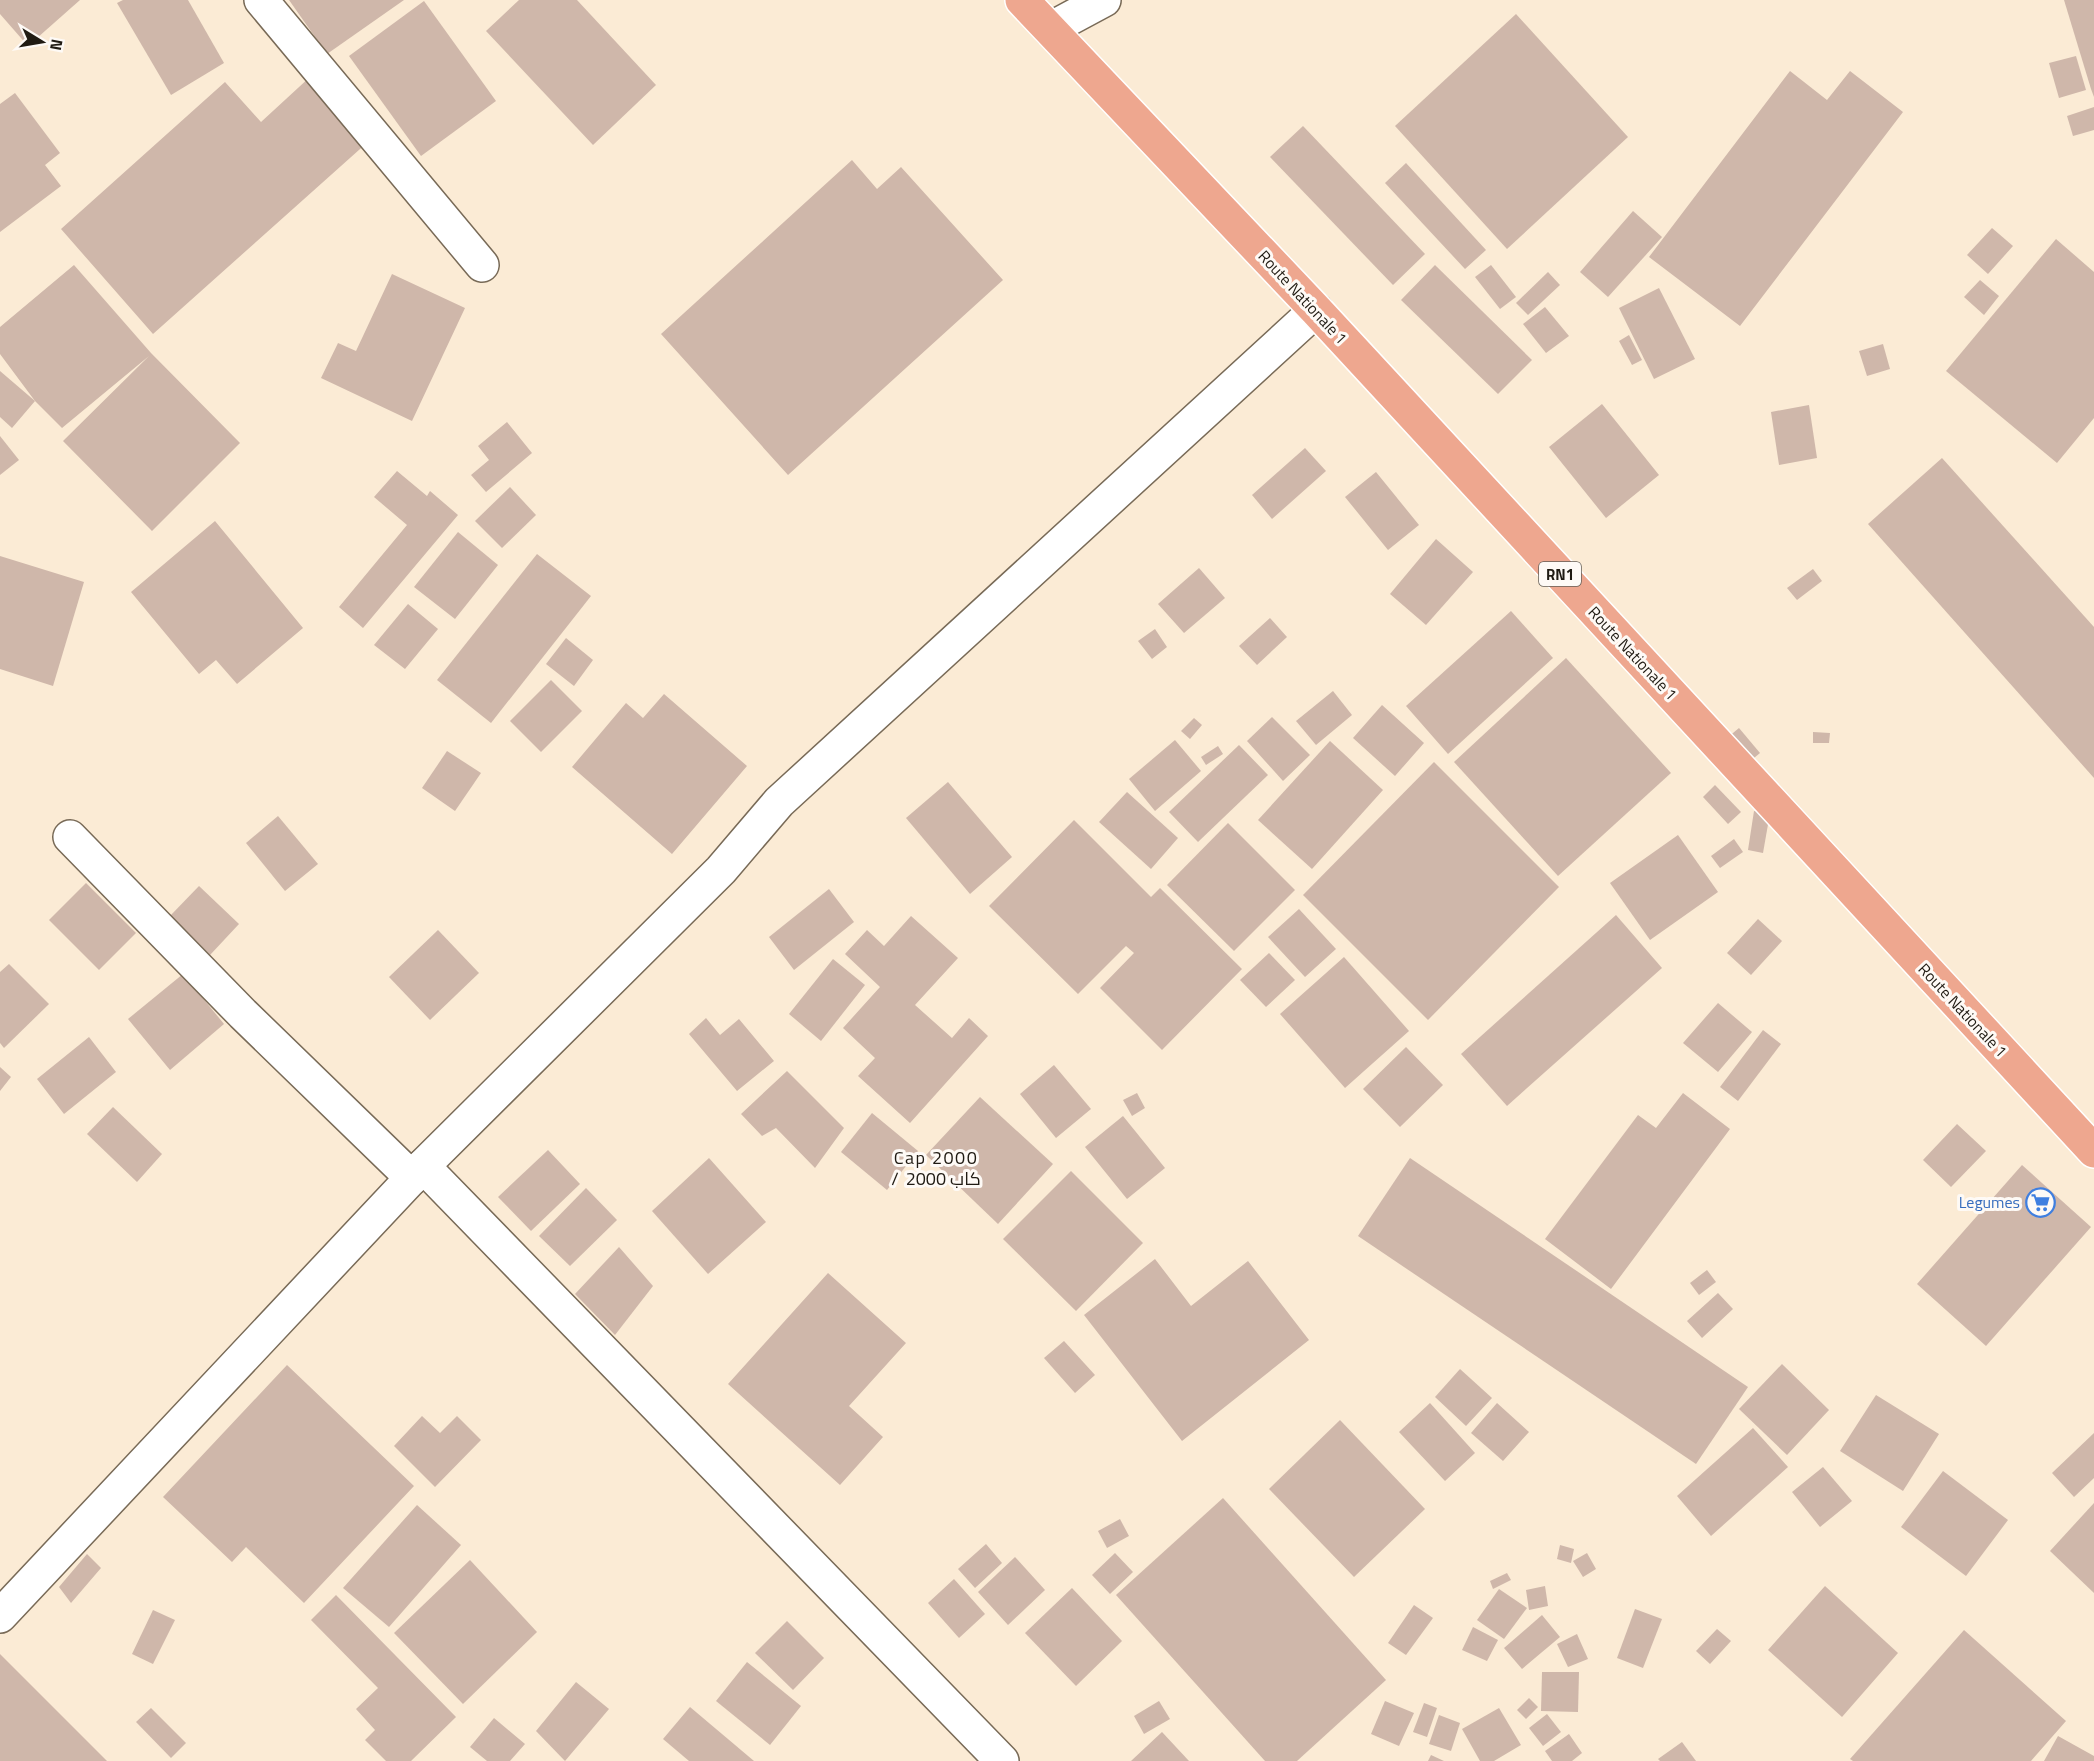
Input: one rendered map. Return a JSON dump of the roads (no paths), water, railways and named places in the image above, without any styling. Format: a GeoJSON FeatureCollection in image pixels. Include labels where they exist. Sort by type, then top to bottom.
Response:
{"type":"FeatureCollection","features":[{"type":"Feature","properties":{"kind":"main road","name":"Route Nationale 1"},"geometry":{"type":"LineString","coordinates":[[1022,0],[1316,310],[2094,1151]]}},
{"type":"Feature","properties":{"kind":"street"},"geometry":{"type":"LineString","coordinates":[[261,0],[482,265]]}},
{"type":"Feature","properties":{"kind":"street"},"geometry":{"type":"LineString","coordinates":[[1050,29],[1104,0]]}},
{"type":"Feature","properties":{"kind":"street"},"geometry":{"type":"LineString","coordinates":[[3,1607],[417,1172],[721,870],[779,802],[1316,310]]}},
{"type":"Feature","properties":{"kind":"street"},"geometry":{"type":"LineString","coordinates":[[70,837],[243,1014],[417,1172],[1002,1761]]}},
{"type":"Feature","properties":{"kind":"place","name":"Legumes"},"geometry":{"type":"Point","coordinates":[2041,1202]}},
{"type":"Feature","properties":{"kind":"district","name":"Cap 2000 / كاب 2000"},"geometry":{"type":"Point","coordinates":[936,1167]}}]}
